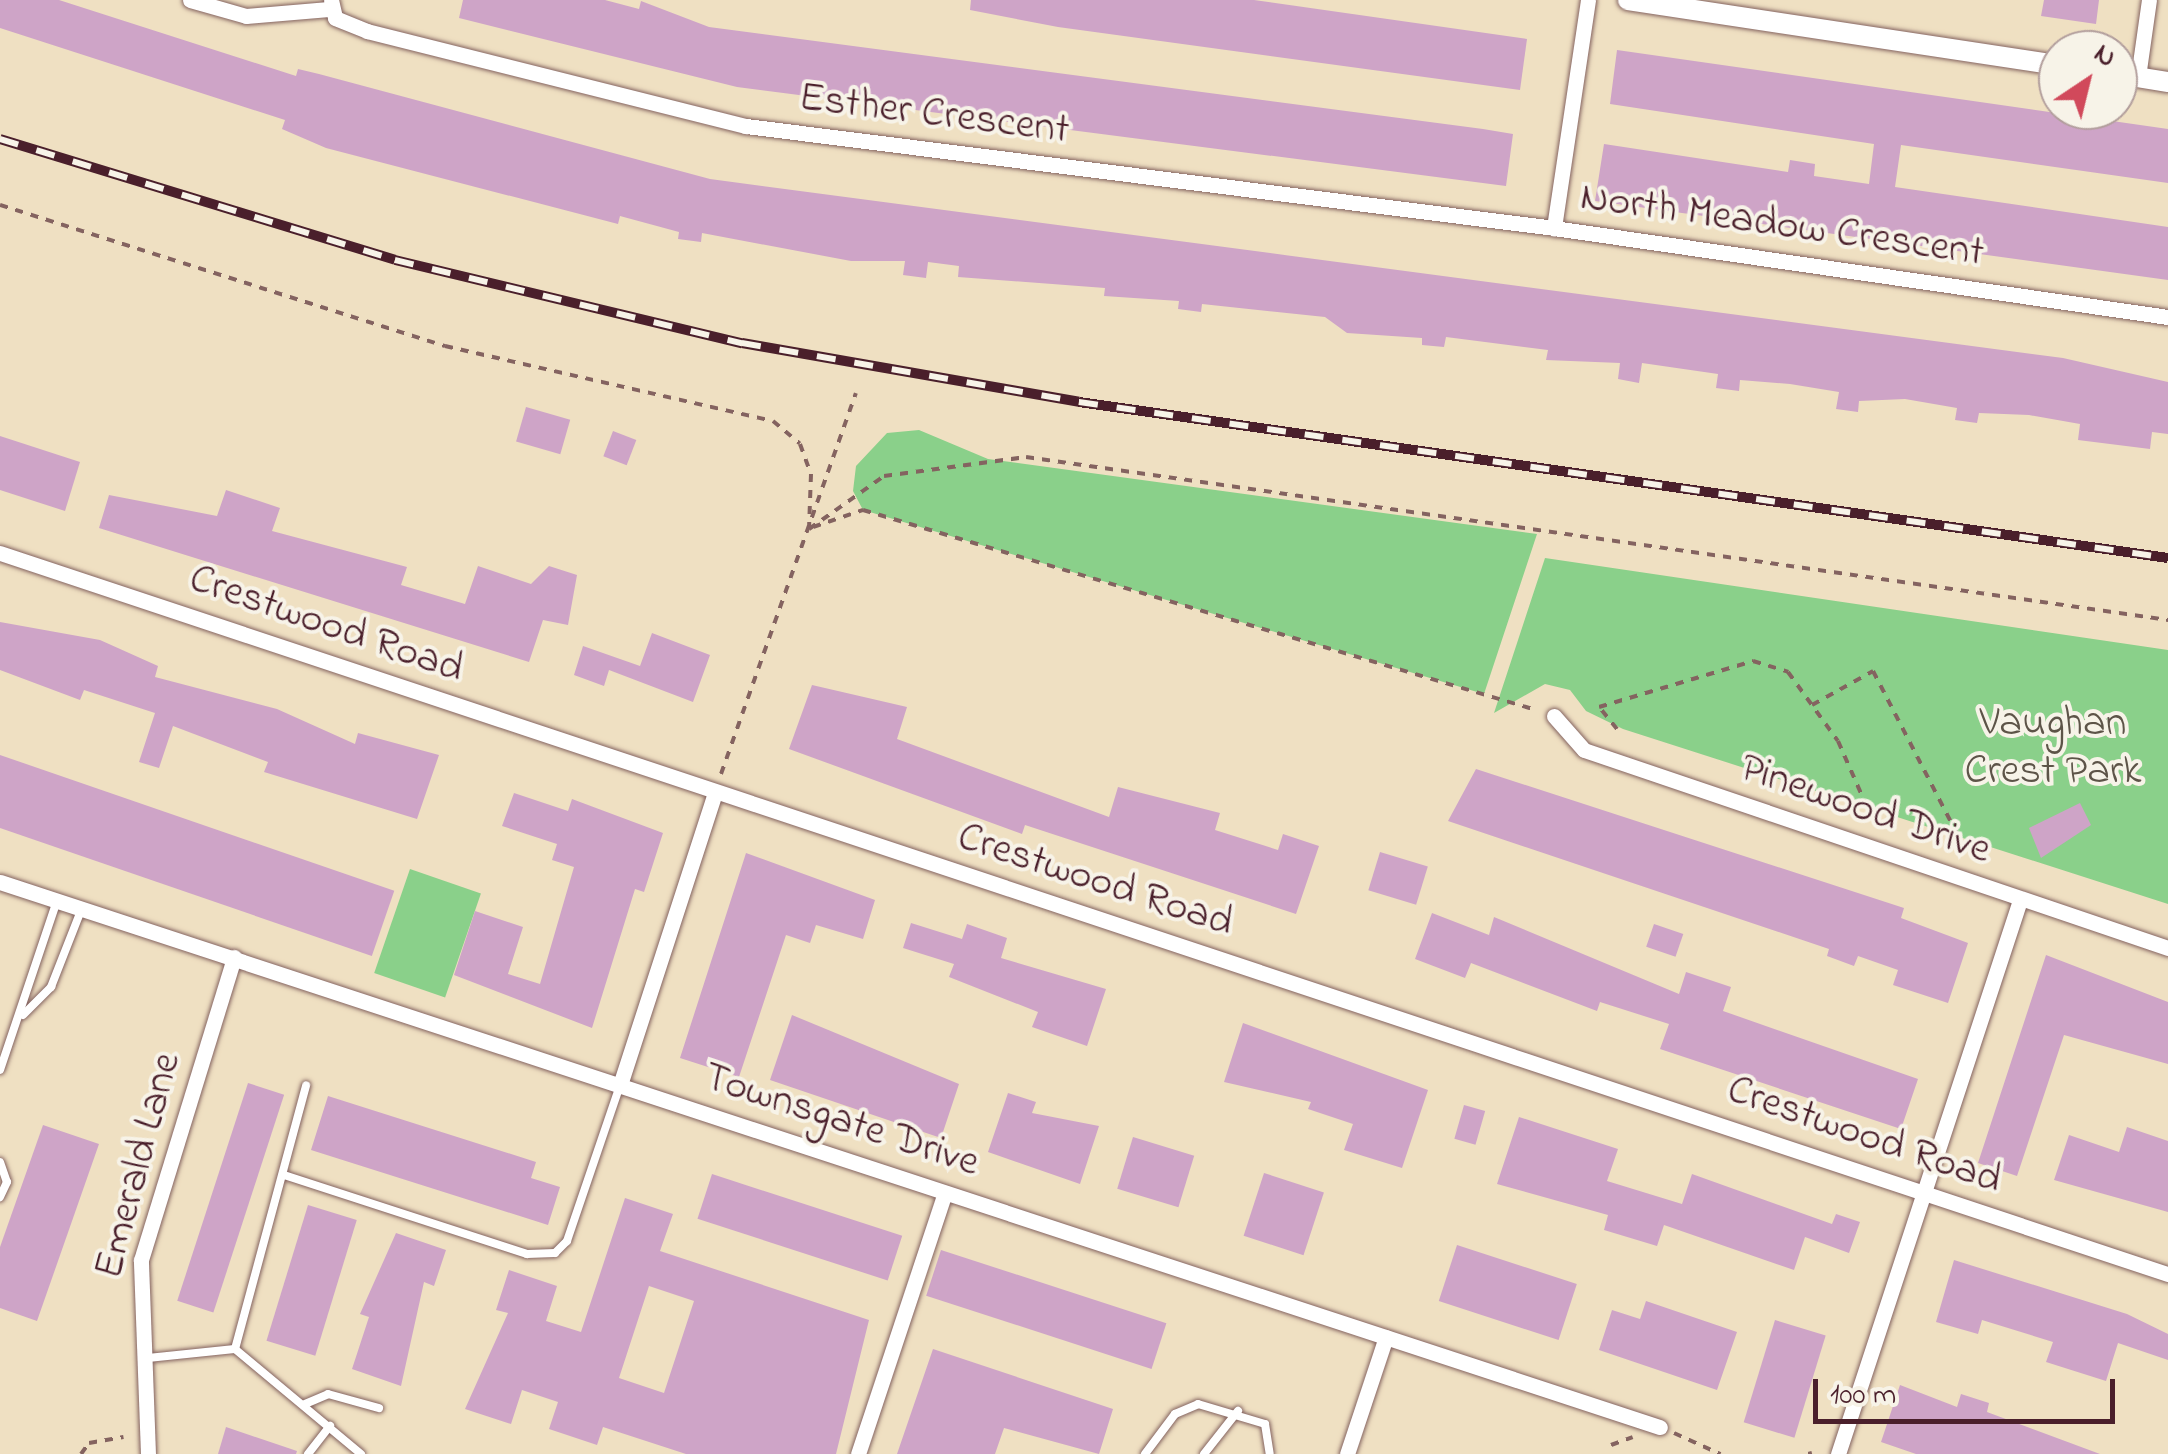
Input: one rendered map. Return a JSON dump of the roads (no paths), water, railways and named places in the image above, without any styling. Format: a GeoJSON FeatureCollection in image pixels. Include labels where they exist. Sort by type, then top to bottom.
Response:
{"type":"FeatureCollection","features":[{"type":"Feature","properties":{"kind":"street"},"geometry":{"type":"LineString","coordinates":[[190,0],[246,16],[330,4]]}},
{"type":"Feature","properties":{"kind":"street","name":"North Meadow Crescent"},"geometry":{"type":"LineString","coordinates":[[1588,0],[1554,228],[2168,317]]}},
{"type":"Feature","properties":{"kind":"street"},"geometry":{"type":"LineString","coordinates":[[1628,0],[2038,62]]}},
{"type":"Feature","properties":{"kind":"street"},"geometry":{"type":"LineString","coordinates":[[2138,40],[2149,0]]}},
{"type":"Feature","properties":{"kind":"street","name":"Esther Crescent"},"geometry":{"type":"LineString","coordinates":[[330,4],[367,31],[746,126],[1554,228]]}},
{"type":"Feature","properties":{"kind":"street"},"geometry":{"type":"LineString","coordinates":[[2138,78],[2168,82]]}},
{"type":"Feature","properties":{"kind":"street","name":"Crestwood Road"},"geometry":{"type":"LineString","coordinates":[[0,552],[2168,1274]]}},
{"type":"Feature","properties":{"kind":"street","name":"Pinewood Drive"},"geometry":{"type":"LineString","coordinates":[[1554,716],[1584,750],[2168,948]]}},
{"type":"Feature","properties":{"kind":"street"},"geometry":{"type":"LineString","coordinates":[[620,1085],[714,792]]}},
{"type":"Feature","properties":{"kind":"street","name":"Townsgate Drive"},"geometry":{"type":"LineString","coordinates":[[0,882],[1660,1427]]}},
{"type":"Feature","properties":{"kind":"street"},"geometry":{"type":"LineString","coordinates":[[1838,1454],[2020,900]]}},
{"type":"Feature","properties":{"kind":"street","name":"Emerald Lane"},"geometry":{"type":"LineString","coordinates":[[148,1454],[148,1358],[138,1321],[141,1260],[234,957]]}},
{"type":"Feature","properties":{"kind":"street"},"geometry":{"type":"LineString","coordinates":[[858,1454],[946,1193]]}},
{"type":"Feature","properties":{"kind":"street"},"geometry":{"type":"LineString","coordinates":[[1347,1454],[1386,1336]]}},
{"type":"Feature","properties":{"kind":"lane"},"geometry":{"type":"LineString","coordinates":[[0,1070],[57,901]]}},
{"type":"Feature","properties":{"kind":"lane"},"geometry":{"type":"LineString","coordinates":[[20,1018],[51,987],[82,908]]}},
{"type":"Feature","properties":{"kind":"lane"},"geometry":{"type":"LineString","coordinates":[[235,1349],[306,1085]]}},
{"type":"Feature","properties":{"kind":"lane"},"geometry":{"type":"LineString","coordinates":[[284,1175],[527,1254],[555,1253],[567,1241],[620,1085]]}},
{"type":"Feature","properties":{"kind":"lane"},"geometry":{"type":"LineString","coordinates":[[0,1162],[7,1182],[0,1196]]}},
{"type":"Feature","properties":{"kind":"lane"},"geometry":{"type":"LineString","coordinates":[[148,1358],[235,1349],[361,1454]]}},
{"type":"Feature","properties":{"kind":"lane"},"geometry":{"type":"LineString","coordinates":[[305,1404],[328,1394],[380,1408]]}},
{"type":"Feature","properties":{"kind":"lane"},"geometry":{"type":"LineString","coordinates":[[1146,1454],[1175,1414],[1198,1404],[1238,1411],[1265,1424],[1270,1454]]}},
{"type":"Feature","properties":{"kind":"lane"},"geometry":{"type":"LineString","coordinates":[[1204,1454],[1238,1411]]}},
{"type":"Feature","properties":{"kind":"lane"},"geometry":{"type":"LineString","coordinates":[[308,1454],[330,1426]]}},
{"type":"Feature","properties":{"kind":"railway"},"geometry":{"type":"LineString","coordinates":[[0,139],[395,260],[742,343],[1079,402],[2168,558]]}},
{"type":"Feature","properties":{"kind":"park label","name":"Vaughan Crest Park"},"geometry":{"type":"Point","coordinates":[2053,748]}}]}
